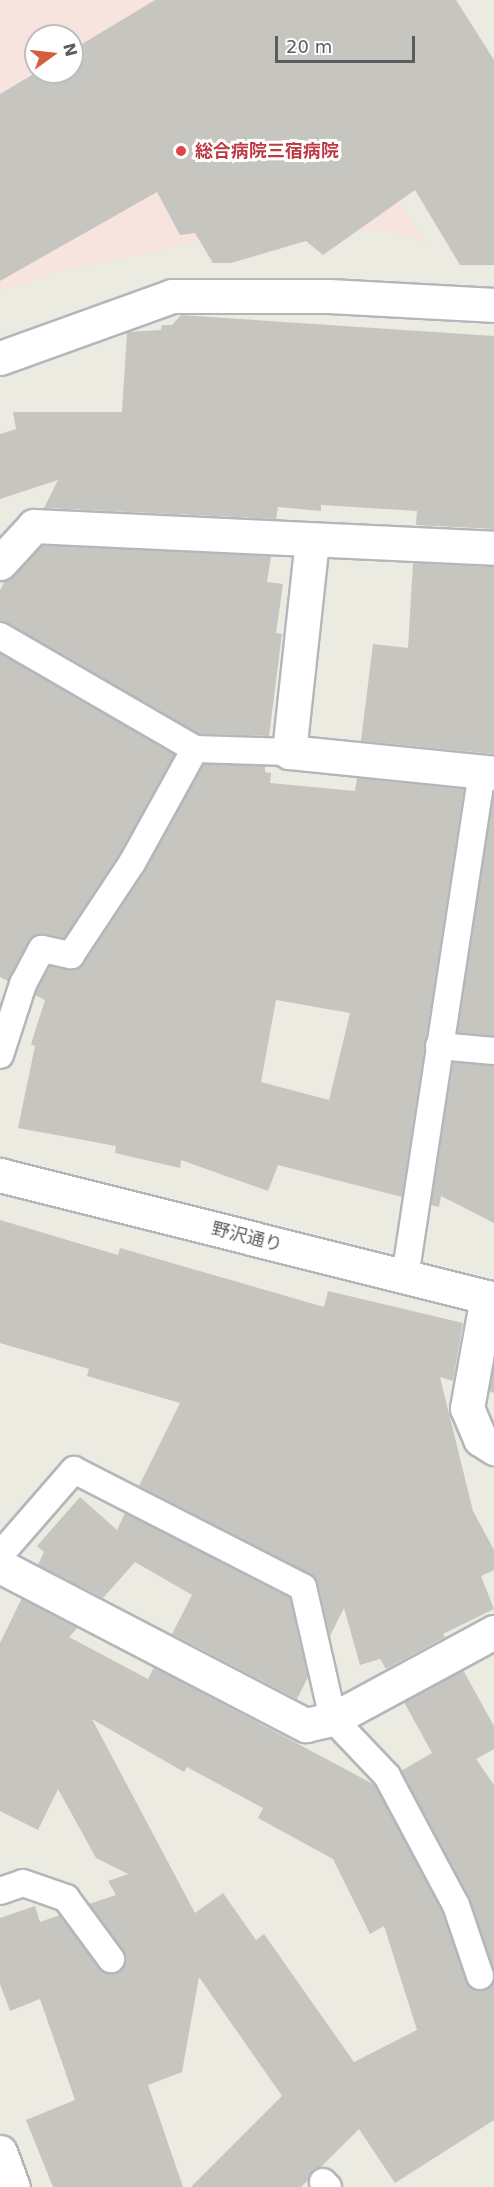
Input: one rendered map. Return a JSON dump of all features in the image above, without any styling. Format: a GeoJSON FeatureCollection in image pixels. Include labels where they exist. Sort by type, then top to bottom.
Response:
{"type":"FeatureCollection","features":[{"type":"Feature","properties":{"kind":"street"},"geometry":{"type":"LineString","coordinates":[[0,358],[172,296],[329,296],[494,305]]}},
{"type":"Feature","properties":{"kind":"street"},"geometry":{"type":"LineString","coordinates":[[0,563],[34,526],[494,548]]}},
{"type":"Feature","properties":{"kind":"street"},"geometry":{"type":"LineString","coordinates":[[312,540],[289,752],[488,772]]}},
{"type":"Feature","properties":{"kind":"street","name":"野沢通り"},"geometry":{"type":"LineString","coordinates":[[0,1175],[491,1298]]}},
{"type":"Feature","properties":{"kind":"street"},"geometry":{"type":"LineString","coordinates":[[491,1298],[467,1408],[480,1439],[494,1448]]}},
{"type":"Feature","properties":{"kind":"street"},"geometry":{"type":"LineString","coordinates":[[0,1566],[306,1725],[333,1719],[494,1632]]}},
{"type":"Feature","properties":{"kind":"street"},"geometry":{"type":"LineString","coordinates":[[0,2152],[13,2187]]}},
{"type":"Feature","properties":{"kind":"lane"},"geometry":{"type":"LineString","coordinates":[[0,636],[195,749],[289,752]]}},
{"type":"Feature","properties":{"kind":"lane"},"geometry":{"type":"LineString","coordinates":[[0,1055],[23,984],[42,949],[71,955],[132,863],[195,749]]}},
{"type":"Feature","properties":{"kind":"lane"},"geometry":{"type":"LineString","coordinates":[[405,1277],[439,1046],[488,772]]}},
{"type":"Feature","properties":{"kind":"lane"},"geometry":{"type":"LineString","coordinates":[[439,1046],[494,1051]]}},
{"type":"Feature","properties":{"kind":"lane"},"geometry":{"type":"LineString","coordinates":[[0,1555],[74,1470],[303,1587],[333,1719],[387,1776],[456,1905],[480,1976]]}},
{"type":"Feature","properties":{"kind":"lane"},"geometry":{"type":"LineString","coordinates":[[0,1891],[24,1883],[66,1899],[111,1959]]}},
{"type":"Feature","properties":{"kind":"shaded area","name":"総合病院三宿病院"},"geometry":{"type":"Polygon","coordinates":[[[0,0],[253,0],[427,243],[383,230],[199,241],[46,275],[0,292],[0,0]]]}},
{"type":"Feature","properties":{"kind":"building","name":"総合病院三宿病院"},"geometry":{"type":"Polygon","coordinates":[[[155,0],[456,0],[494,60],[494,265],[460,265],[415,190],[323,255],[306,241],[231,263],[213,263],[195,233],[180,235],[157,192],[0,281],[0,94],[24,80],[24,84],[84,84],[84,43],[155,0]]]}},
{"type":"Feature","properties":{"kind":"building"},"geometry":{"type":"Polygon","coordinates":[[[181,315],[494,336],[494,529],[416,525],[417,511],[321,505],[321,511],[278,507],[276,519],[44,508],[58,480],[0,499],[0,434],[16,429],[13,412],[122,412],[127,332],[161,330],[162,325],[172,325],[181,315]]]}},
{"type":"Feature","properties":{"kind":"building"},"geometry":{"type":"Polygon","coordinates":[[[42,545],[271,556],[267,582],[283,584],[276,633],[282,634],[269,736],[199,734],[0,621],[0,590],[5,581],[42,545]]]}},
{"type":"Feature","properties":{"kind":"building"},"geometry":{"type":"Polygon","coordinates":[[[413,563],[494,567],[494,754],[361,741],[373,644],[408,648],[413,563]]]}},
{"type":"Feature","properties":{"kind":"building"},"geometry":{"type":"Polygon","coordinates":[[[0,653],[175,755],[119,855],[64,938],[35,936],[8,981],[0,977],[0,653]]]}},
{"type":"Feature","properties":{"kind":"building"},"geometry":{"type":"Polygon","coordinates":[[[204,764],[265,766],[265,772],[271,773],[270,783],[355,791],[357,778],[464,789],[402,1197],[278,1165],[268,1191],[181,1160],[180,1168],[115,1153],[116,1146],[18,1128],[35,1046],[31,1044],[45,1000],[35,995],[37,990],[50,966],[69,970],[84,963],[145,871],[204,764]],[[276,1000],[261,1082],[329,1100],[350,1013],[276,1000]]]}},
{"type":"Feature","properties":{"kind":"building"},"geometry":{"type":"Polygon","coordinates":[[[494,793],[494,1036],[457,1033],[494,793]]]}},
{"type":"Feature","properties":{"kind":"building"},"geometry":{"type":"Polygon","coordinates":[[[453,1062],[494,1066],[494,1223],[441,1196],[439,1207],[431,1205],[453,1062]]]}},
{"type":"Feature","properties":{"kind":"building"},"geometry":{"type":"Polygon","coordinates":[[[0,1220],[118,1255],[120,1248],[324,1307],[328,1291],[463,1323],[453,1381],[440,1377],[473,1511],[494,1550],[494,1570],[481,1576],[494,1609],[443,1634],[445,1637],[386,1669],[380,1659],[360,1665],[344,1608],[330,1636],[318,1584],[310,1574],[139,1486],[180,1403],[87,1376],[89,1369],[0,1343],[0,1220]]]}},
{"type":"Feature","properties":{"kind":"building"},"geometry":{"type":"Polygon","coordinates":[[[494,1364],[494,1393],[489,1391],[494,1364]]]}},
{"type":"Feature","properties":{"kind":"building"},"geometry":{"type":"Polygon","coordinates":[[[80,1497],[117,1530],[125,1513],[290,1597],[308,1677],[297,1699],[172,1634],[192,1595],[135,1562],[103,1598],[38,1565],[44,1552],[37,1546],[80,1497]]]}},
{"type":"Feature","properties":{"kind":"building"},"geometry":{"type":"Polygon","coordinates":[[[22,1598],[78,1627],[69,1637],[148,1679],[154,1667],[375,1785],[442,1911],[466,1981],[478,1991],[485,1990],[494,1981],[494,2120],[395,2183],[359,2129],[301,2187],[191,2187],[282,2096],[199,1977],[182,2072],[148,2085],[183,2187],[53,2187],[26,2120],[75,2100],[40,1999],[10,2011],[0,1984],[0,1918],[35,1906],[40,1922],[60,1915],[99,1968],[113,1974],[124,1966],[126,1957],[89,1904],[116,1895],[108,1881],[128,1874],[96,1858],[58,1789],[38,1830],[0,1811],[0,1643],[22,1598]],[[92,1719],[195,1913],[223,1893],[256,1940],[264,1934],[354,2062],[417,2030],[384,1926],[370,1934],[333,1859],[258,1818],[263,1808],[187,1767],[184,1772],[92,1719]]]}},
{"type":"Feature","properties":{"kind":"building"},"geometry":{"type":"Polygon","coordinates":[[[463,1670],[494,1726],[494,1749],[476,1759],[494,1785],[494,1971],[469,1898],[401,1771],[432,1753],[404,1702],[463,1670]]]}},
{"type":"Feature","properties":{"kind":"place","name":"総合病院三宿病院"},"geometry":{"type":"Point","coordinates":[181,151]}}]}
